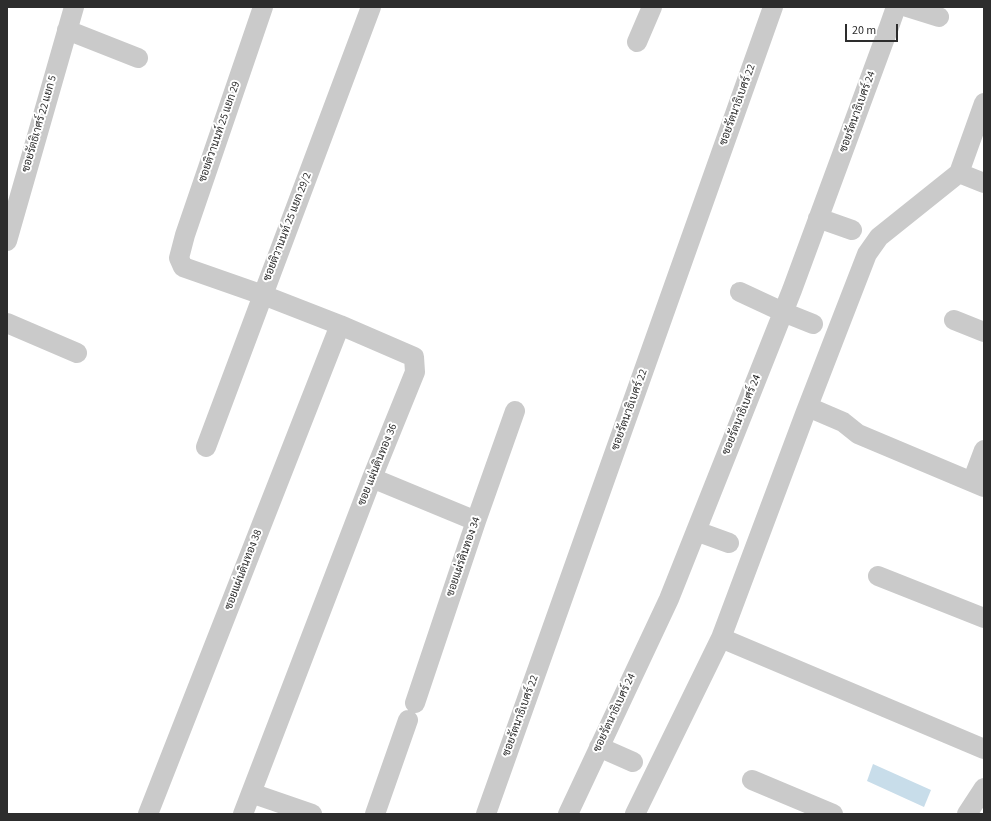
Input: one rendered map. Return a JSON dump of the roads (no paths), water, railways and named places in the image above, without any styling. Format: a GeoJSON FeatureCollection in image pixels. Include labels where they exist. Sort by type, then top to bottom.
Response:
{"type":"FeatureCollection","features":[{"type":"Feature","properties":{"kind":"street","name":"ซอยรัตธิเาศร์ 22 แยก 5"},"geometry":{"type":"LineString","coordinates":[[7,241],[74,7]]}},
{"type":"Feature","properties":{"kind":"street","name":"ซอยติวานนท์ 25 แยก 29"},"geometry":{"type":"LineString","coordinates":[[179,258],[185,235],[263,7]]}},
{"type":"Feature","properties":{"kind":"street","name":"ซอยติวานนท์ 25 แยก 29/2"},"geometry":{"type":"LineString","coordinates":[[206,447],[371,7]]}},
{"type":"Feature","properties":{"kind":"street"},"geometry":{"type":"LineString","coordinates":[[637,42],[652,7]]}},
{"type":"Feature","properties":{"kind":"street","name":"ซอยรัตนาธิเบศร์ 22"},"geometry":{"type":"LineString","coordinates":[[486,814],[773,7]]}},
{"type":"Feature","properties":{"kind":"street","name":"ซอยรัตนาธิเบศร์ 24"},"geometry":{"type":"LineString","coordinates":[[568,814],[669,599],[783,312],[896,7]]}},
{"type":"Feature","properties":{"kind":"street"},"geometry":{"type":"LineString","coordinates":[[907,7],[939,17]]}},
{"type":"Feature","properties":{"kind":"street"},"geometry":{"type":"LineString","coordinates":[[67,30],[138,58]]}},
{"type":"Feature","properties":{"kind":"street"},"geometry":{"type":"LineString","coordinates":[[635,814],[721,638],[805,413],[867,254],[879,237],[959,173],[984,103]]}},
{"type":"Feature","properties":{"kind":"street"},"geometry":{"type":"LineString","coordinates":[[959,173],[984,183]]}},
{"type":"Feature","properties":{"kind":"street"},"geometry":{"type":"LineString","coordinates":[[818,218],[852,230]]}},
{"type":"Feature","properties":{"kind":"street","name":"ซอย แผ่นดินทอง 36"},"geometry":{"type":"LineString","coordinates":[[179,258],[183,267],[263,294],[414,357],[415,372],[372,478],[243,814]]}},
{"type":"Feature","properties":{"kind":"street"},"geometry":{"type":"LineString","coordinates":[[740,292],[813,324]]}},
{"type":"Feature","properties":{"kind":"street"},"geometry":{"type":"LineString","coordinates":[[954,320],[984,332]]}},
{"type":"Feature","properties":{"kind":"street"},"geometry":{"type":"LineString","coordinates":[[7,323],[77,353]]}},
{"type":"Feature","properties":{"kind":"street","name":"ซอยแผ่นดินทอง 38"},"geometry":{"type":"LineString","coordinates":[[148,814],[340,325]]}},
{"type":"Feature","properties":{"kind":"street","name":"ซอยแผ่รดินทอง 34"},"geometry":{"type":"LineString","coordinates":[[375,814],[412,712],[476,521],[515,411]]}},
{"type":"Feature","properties":{"kind":"street"},"geometry":{"type":"LineString","coordinates":[[805,413],[843,422],[858,434],[978,484],[984,450]]}},
{"type":"Feature","properties":{"kind":"street"},"geometry":{"type":"LineString","coordinates":[[372,478],[476,521]]}},
{"type":"Feature","properties":{"kind":"street"},"geometry":{"type":"LineString","coordinates":[[696,531],[729,544]]}},
{"type":"Feature","properties":{"kind":"street"},"geometry":{"type":"LineString","coordinates":[[878,576],[984,618]]}},
{"type":"Feature","properties":{"kind":"street"},"geometry":{"type":"LineString","coordinates":[[721,638],[984,749]]}},
{"type":"Feature","properties":{"kind":"street"},"geometry":{"type":"LineString","coordinates":[[599,747],[633,762]]}},
{"type":"Feature","properties":{"kind":"street"},"geometry":{"type":"LineString","coordinates":[[752,780],[833,814]]}},
{"type":"Feature","properties":{"kind":"street"},"geometry":{"type":"LineString","coordinates":[[967,814],[984,788]]}},
{"type":"Feature","properties":{"kind":"street"},"geometry":{"type":"LineString","coordinates":[[251,793],[312,814]]}},
{"type":"Feature","properties":{"kind":"water"},"geometry":{"type":"Polygon","coordinates":[[[873,764],[931,790],[924,807],[867,781],[873,764]]]}}]}
